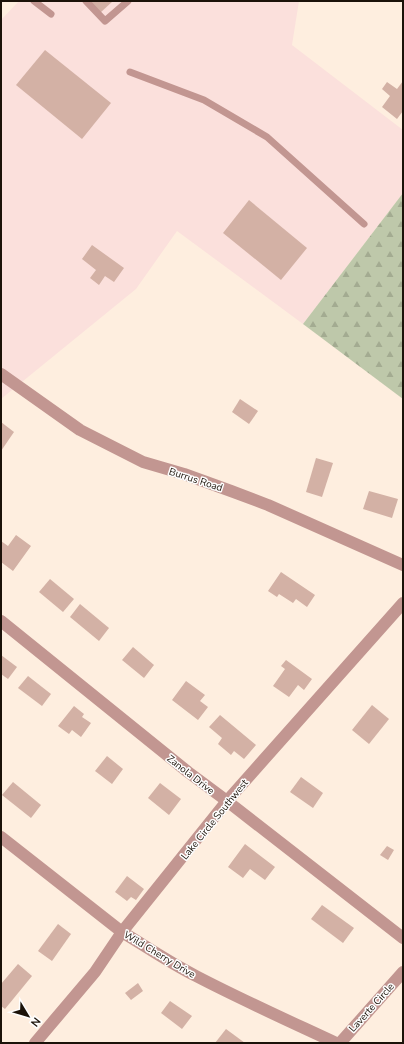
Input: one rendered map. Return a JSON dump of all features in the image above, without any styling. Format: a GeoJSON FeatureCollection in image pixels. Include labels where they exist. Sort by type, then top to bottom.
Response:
{"type":"FeatureCollection","features":[{"type":"Feature","properties":{"kind":"street","name":"Burrus Road"},"geometry":{"type":"LineString","coordinates":[[1,374],[80,430],[143,462],[184,474],[268,505],[402,565]]}},
{"type":"Feature","properties":{"kind":"street","name":"Lake Circle Southwest"},"geometry":{"type":"LineString","coordinates":[[35,1043],[95,972],[122,932],[227,801],[403,603]]}},
{"type":"Feature","properties":{"kind":"street","name":"Zanola Drive"},"geometry":{"type":"LineString","coordinates":[[1,621],[188,772],[403,938]]}},
{"type":"Feature","properties":{"kind":"street","name":"Wild Cherry Drive"},"geometry":{"type":"LineString","coordinates":[[1,837],[122,932],[164,959],[195,976],[336,1043]]}},
{"type":"Feature","properties":{"kind":"street","name":"Laverte Circle"},"geometry":{"type":"LineString","coordinates":[[340,1043],[403,972]]}},
{"type":"Feature","properties":{"kind":"lane"},"geometry":{"type":"LineString","coordinates":[[34,1],[51,14]]}},
{"type":"Feature","properties":{"kind":"lane"},"geometry":{"type":"LineString","coordinates":[[86,1],[106,21],[128,1]]}},
{"type":"Feature","properties":{"kind":"lane"},"geometry":{"type":"LineString","coordinates":[[130,72],[204,100],[267,137],[364,224]]}},
{"type":"Feature","properties":{"kind":"shaded area"},"geometry":{"type":"Polygon","coordinates":[[[19,1],[299,1],[292,45],[403,130],[403,193],[303,324],[177,231],[136,289],[1,399],[1,20],[19,1]]]}},
{"type":"Feature","properties":{"kind":"green space"},"geometry":{"type":"Polygon","coordinates":[[[403,193],[403,399],[303,324],[403,193]]]}},
{"type":"Feature","properties":{"kind":"building"},"geometry":{"type":"Polygon","coordinates":[[[89,1],[113,1],[100,13],[89,1]]]}},
{"type":"Feature","properties":{"kind":"building"},"geometry":{"type":"Polygon","coordinates":[[[45,50],[111,103],[82,139],[16,85],[45,50]]]}},
{"type":"Feature","properties":{"kind":"building"},"geometry":{"type":"Polygon","coordinates":[[[403,81],[403,111],[397,119],[382,107],[390,96],[382,89],[387,82],[397,89],[403,81]]]}},
{"type":"Feature","properties":{"kind":"building"},"geometry":{"type":"Polygon","coordinates":[[[249,200],[307,248],[281,280],[223,233],[249,200]]]}},
{"type":"Feature","properties":{"kind":"building"},"geometry":{"type":"Polygon","coordinates":[[[92,245],[124,268],[114,282],[105,276],[99,285],[90,278],[96,270],[82,259],[92,245]]]}},
{"type":"Feature","properties":{"kind":"building"},"geometry":{"type":"Polygon","coordinates":[[[240,399],[258,411],[249,424],[232,412],[240,399]]]}},
{"type":"Feature","properties":{"kind":"building"},"geometry":{"type":"Polygon","coordinates":[[[1,422],[14,432],[1,451],[1,422]]]}},
{"type":"Feature","properties":{"kind":"building"},"geometry":{"type":"Polygon","coordinates":[[[316,458],[333,463],[322,497],[306,492],[316,458]]]}},
{"type":"Feature","properties":{"kind":"building"},"geometry":{"type":"Polygon","coordinates":[[[369,491],[398,499],[392,518],[363,509],[369,491]]]}},
{"type":"Feature","properties":{"kind":"building"},"geometry":{"type":"Polygon","coordinates":[[[16,535],[31,546],[13,571],[1,562],[1,541],[8,546],[16,535]]]}},
{"type":"Feature","properties":{"kind":"building"},"geometry":{"type":"Polygon","coordinates":[[[281,572],[315,595],[307,607],[296,599],[293,603],[279,594],[277,597],[268,591],[281,572]]]}},
{"type":"Feature","properties":{"kind":"building"},"geometry":{"type":"Polygon","coordinates":[[[50,579],[74,599],[63,612],[39,592],[50,579]]]}},
{"type":"Feature","properties":{"kind":"building"},"geometry":{"type":"Polygon","coordinates":[[[80,604],[109,628],[99,641],[70,617],[80,604]]]}},
{"type":"Feature","properties":{"kind":"building"},"geometry":{"type":"Polygon","coordinates":[[[133,647],[154,665],[144,678],[122,660],[133,647]]]}},
{"type":"Feature","properties":{"kind":"building"},"geometry":{"type":"Polygon","coordinates":[[[1,655],[17,667],[8,679],[1,674],[1,655]]]}},
{"type":"Feature","properties":{"kind":"building"},"geometry":{"type":"Polygon","coordinates":[[[286,660],[312,679],[304,690],[298,685],[289,697],[273,686],[285,669],[281,666],[286,660]]]}},
{"type":"Feature","properties":{"kind":"building"},"geometry":{"type":"Polygon","coordinates":[[[28,676],[51,694],[42,706],[18,688],[28,676]]]}},
{"type":"Feature","properties":{"kind":"building"},"geometry":{"type":"Polygon","coordinates":[[[186,681],[205,695],[200,701],[208,707],[198,720],[172,700],[186,681]]]}},
{"type":"Feature","properties":{"kind":"building"},"geometry":{"type":"Polygon","coordinates":[[[372,705],[389,719],[369,744],[352,730],[372,705]]]}},
{"type":"Feature","properties":{"kind":"building"},"geometry":{"type":"Polygon","coordinates":[[[74,706],[84,714],[82,717],[91,723],[81,737],[72,730],[69,734],[58,726],[74,706]]]}},
{"type":"Feature","properties":{"kind":"building"},"geometry":{"type":"Polygon","coordinates":[[[220,715],[256,745],[244,759],[234,751],[231,755],[218,744],[222,738],[209,727],[220,715]]]}},
{"type":"Feature","properties":{"kind":"building"},"geometry":{"type":"Polygon","coordinates":[[[107,756],[123,769],[112,784],[95,771],[107,756]]]}},
{"type":"Feature","properties":{"kind":"building"},"geometry":{"type":"Polygon","coordinates":[[[301,777],[323,793],[313,808],[290,792],[301,777]]]}},
{"type":"Feature","properties":{"kind":"building"},"geometry":{"type":"Polygon","coordinates":[[[13,782],[41,805],[31,818],[2,795],[13,782]]]}},
{"type":"Feature","properties":{"kind":"building"},"geometry":{"type":"Polygon","coordinates":[[[160,783],[181,799],[169,815],[148,798],[160,783]]]}},
{"type":"Feature","properties":{"kind":"building"},"geometry":{"type":"Polygon","coordinates":[[[245,844],[275,867],[265,880],[250,869],[243,878],[228,867],[245,844]]]}},
{"type":"Feature","properties":{"kind":"building"},"geometry":{"type":"Polygon","coordinates":[[[387,846],[394,850],[388,860],[380,855],[387,846]]]}},
{"type":"Feature","properties":{"kind":"building"},"geometry":{"type":"Polygon","coordinates":[[[127,876],[144,889],[136,900],[131,897],[127,901],[115,892],[127,876]]]}},
{"type":"Feature","properties":{"kind":"building"},"geometry":{"type":"Polygon","coordinates":[[[322,905],[354,928],[343,943],[311,919],[322,905]]]}},
{"type":"Feature","properties":{"kind":"building"},"geometry":{"type":"Polygon","coordinates":[[[58,924],[71,934],[52,961],[38,951],[58,924]]]}},
{"type":"Feature","properties":{"kind":"building"},"geometry":{"type":"Polygon","coordinates":[[[18,964],[32,976],[5,1009],[1,1006],[1,984],[18,964]]]}},
{"type":"Feature","properties":{"kind":"building"},"geometry":{"type":"Polygon","coordinates":[[[138,983],[143,991],[131,1000],[125,993],[138,983]]]}},
{"type":"Feature","properties":{"kind":"building"},"geometry":{"type":"Polygon","coordinates":[[[170,1001],[192,1016],[182,1029],[161,1013],[170,1001]]]}},
{"type":"Feature","properties":{"kind":"building"},"geometry":{"type":"Polygon","coordinates":[[[226,1029],[245,1043],[215,1043],[226,1029]]]}}]}
